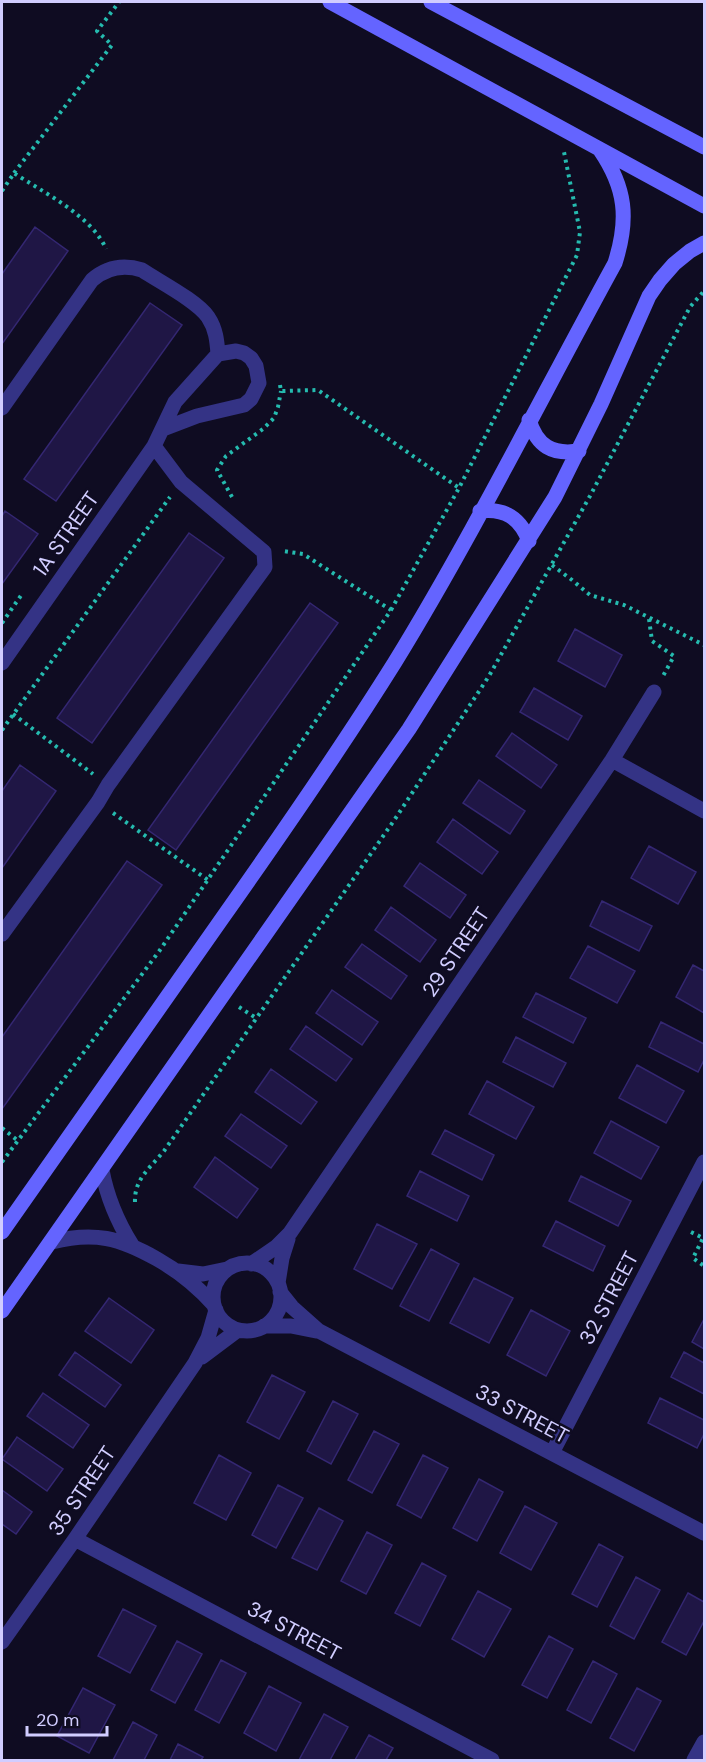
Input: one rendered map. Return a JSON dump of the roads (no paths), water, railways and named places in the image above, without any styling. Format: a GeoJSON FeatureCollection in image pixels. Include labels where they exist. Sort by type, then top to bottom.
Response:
{"type":"FeatureCollection","features":[{"type":"Feature","properties":{"kind":"street"},"geometry":{"type":"LineString","coordinates":[[330,2],[705,206]]}},
{"type":"Feature","properties":{"kind":"street"},"geometry":{"type":"LineString","coordinates":[[431,2],[705,147]]}},
{"type":"Feature","properties":{"kind":"street"},"geometry":{"type":"LineString","coordinates":[[2,1232],[298,812],[348,737],[396,660],[501,477],[529,420],[615,263],[624,224],[623,204],[619,185],[611,166],[600,150]]}},
{"type":"Feature","properties":{"kind":"street"},"geometry":{"type":"LineString","coordinates":[[2,1311],[409,729],[529,541],[579,451],[649,296],[674,264],[705,243]]}},
{"type":"Feature","properties":{"kind":"street"},"geometry":{"type":"LineString","coordinates":[[2,408],[93,280],[110,269],[131,267],[142,270],[199,308],[214,327],[218,354],[236,351],[244,353],[256,366],[259,383],[251,399],[236,408],[216,410],[163,429]]}},
{"type":"Feature","properties":{"kind":"street","name":"1A STREET"},"geometry":{"type":"LineString","coordinates":[[2,663],[154,446],[175,402],[218,354]]}},
{"type":"Feature","properties":{"kind":"street"},"geometry":{"type":"LineString","coordinates":[[529,420],[537,438],[553,450],[566,453],[579,451]]}},
{"type":"Feature","properties":{"kind":"street"},"geometry":{"type":"LineString","coordinates":[[2,934],[265,567],[264,552],[181,482],[154,446]]}},
{"type":"Feature","properties":{"kind":"street"},"geometry":{"type":"LineString","coordinates":[[480,511],[493,509],[506,512],[524,529],[529,541]]}},
{"type":"Feature","properties":{"kind":"street","name":"29 STREET"},"geometry":{"type":"LineString","coordinates":[[251,1264],[276,1247],[290,1233],[612,760],[654,692]]}},
{"type":"Feature","properties":{"kind":"street"},"geometry":{"type":"LineString","coordinates":[[612,760],[705,811]]}},
{"type":"Feature","properties":{"kind":"street","name":"32 STREET"},"geometry":{"type":"LineString","coordinates":[[552,1453],[705,1162]]}},
{"type":"Feature","properties":{"kind":"street"},"geometry":{"type":"LineString","coordinates":[[102,1170],[116,1217],[132,1245]]}},
{"type":"Feature","properties":{"kind":"street","name":"29 STREET"},"geometry":{"type":"LineString","coordinates":[[279,1288],[282,1258],[290,1233]]}},
{"type":"Feature","properties":{"kind":"street"},"geometry":{"type":"LineString","coordinates":[[52,1242],[92,1236],[132,1245],[178,1271],[198,1287],[221,1319],[238,1330],[246,1331],[264,1326],[278,1311],[279,1288],[267,1270],[251,1264],[242,1264],[203,1274],[178,1271]]}},
{"type":"Feature","properties":{"kind":"street"},"geometry":{"type":"LineString","coordinates":[[195,1363],[208,1338],[215,1308],[213,1295],[215,1286],[227,1269]]}},
{"type":"Feature","properties":{"kind":"street","name":"33 STREET"},"geometry":{"type":"LineString","coordinates":[[279,1288],[292,1307],[319,1332]]}},
{"type":"Feature","properties":{"kind":"street","name":"33 STREET"},"geometry":{"type":"LineString","coordinates":[[264,1326],[291,1326],[319,1332],[705,1533]]}},
{"type":"Feature","properties":{"kind":"street"},"geometry":{"type":"LineString","coordinates":[[195,1363],[215,1345],[238,1330]]}},
{"type":"Feature","properties":{"kind":"street","name":"35 STREET"},"geometry":{"type":"LineString","coordinates":[[2,1641],[195,1363]]}},
{"type":"Feature","properties":{"kind":"street","name":"34 STREET"},"geometry":{"type":"LineString","coordinates":[[75,1539],[492,1761]]}},
{"type":"Feature","properties":{"kind":"street"},"geometry":{"type":"LineString","coordinates":[[694,1761],[705,1742]]}}]}
